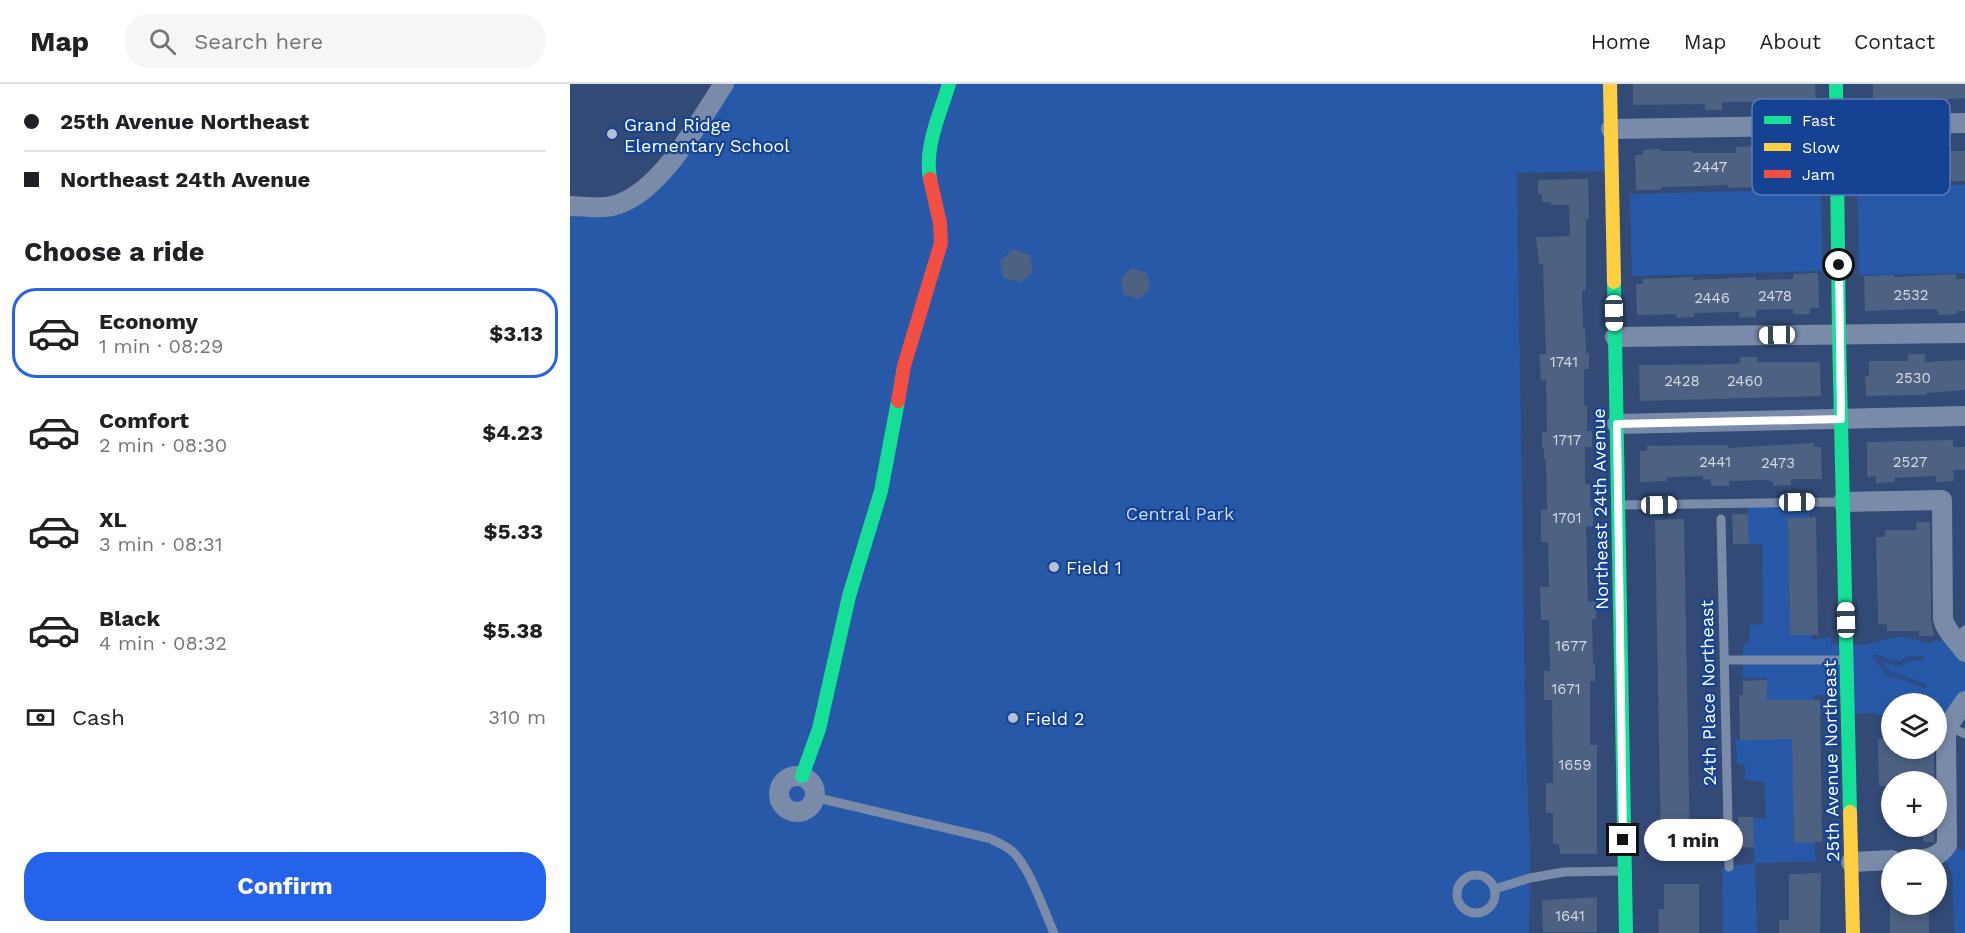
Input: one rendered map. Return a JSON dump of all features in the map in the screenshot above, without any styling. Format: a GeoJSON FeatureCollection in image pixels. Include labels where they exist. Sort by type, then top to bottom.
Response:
{"type":"FeatureCollection","features":[{"type":"Feature","properties":{"kind":"street"},"geometry":{"type":"LineString","coordinates":[[570,206],[612,206],[642,191],[684,146],[724,84]]}},
{"type":"Feature","properties":{"kind":"street"},"geometry":{"type":"LineString","coordinates":[[802,776],[819,729],[849,596],[881,491],[904,366],[941,243],[943,228],[928,164],[949,84]]}},
{"type":"Feature","properties":{"kind":"street","name":"Northeast 24th Avenue"},"geometry":{"type":"LineString","coordinates":[[1610,84],[1626,933]]}},
{"type":"Feature","properties":{"kind":"street","name":"25th Avenue Northeast"},"geometry":{"type":"LineString","coordinates":[[1836,84],[1836,99]]}},
{"type":"Feature","properties":{"kind":"street"},"geometry":{"type":"LineString","coordinates":[[1950,123],[1965,123]]}},
{"type":"Feature","properties":{"kind":"street"},"geometry":{"type":"LineString","coordinates":[[1611,129],[1752,127]]}},
{"type":"Feature","properties":{"kind":"street","name":"25th Avenue Northeast"},"geometry":{"type":"LineString","coordinates":[[1838,195],[1853,933]]}},
{"type":"Feature","properties":{"kind":"street"},"geometry":{"type":"LineString","coordinates":[[1615,337],[1965,333]]}},
{"type":"Feature","properties":{"kind":"street"},"geometry":{"type":"LineString","coordinates":[[1617,424],[1965,416]]}},
{"type":"Feature","properties":{"kind":"street"},"geometry":{"type":"LineString","coordinates":[[1843,502],[1942,500],[1943,619],[1945,625],[1962,640]]}},
{"type":"Feature","properties":{"kind":"street"},"geometry":{"type":"LineString","coordinates":[[1944,849],[1947,844],[1946,734],[1957,730],[1965,701]]}},
{"type":"Feature","properties":{"kind":"street"},"geometry":{"type":"LineString","coordinates":[[802,776],[814,788],[814,797],[811,805],[801,811],[789,810],[781,802],[779,796],[781,784],[790,777],[802,776]]}},
{"type":"Feature","properties":{"kind":"street"},"geometry":{"type":"LineString","coordinates":[[1851,862],[1881,861]]}},
{"type":"Feature","properties":{"kind":"lane"},"geometry":{"type":"LineString","coordinates":[[1617,505],[1843,502]]}},
{"type":"Feature","properties":{"kind":"lane","name":"24th Place Northeast"},"geometry":{"type":"LineString","coordinates":[[1720,519],[1729,867]]}},
{"type":"Feature","properties":{"kind":"lane"},"geometry":{"type":"LineString","coordinates":[[1724,660],[1847,660]]}},
{"type":"Feature","properties":{"kind":"lane"},"geometry":{"type":"LineString","coordinates":[[814,797],[988,838],[1002,844],[1014,853],[1024,867],[1054,933]]}},
{"type":"Feature","properties":{"kind":"lane"},"geometry":{"type":"LineString","coordinates":[[1495,889],[1530,878],[1564,873],[1624,871]]}},
{"type":"Feature","properties":{"kind":"lane"},"geometry":{"type":"LineString","coordinates":[[1472,875],[1484,876],[1495,889],[1494,902],[1478,913],[1465,909],[1458,898],[1459,886],[1466,877],[1472,875]]}},
{"type":"Feature","properties":{"kind":"green space","name":"Central Park"},"geometry":{"type":"Polygon","coordinates":[[[724,84],[1610,84],[1612,171],[1517,173],[1525,712],[1530,857],[1529,933],[570,933],[570,206],[626,201],[724,84]]]}},
{"type":"Feature","properties":{"kind":"green space"},"geometry":{"type":"Polygon","coordinates":[[[1950,185],[1965,185],[1965,273],[1859,275],[1857,195],[1950,195],[1950,185]]]}},
{"type":"Feature","properties":{"kind":"green space"},"geometry":{"type":"Polygon","coordinates":[[[1752,191],[1752,195],[1821,195],[1823,271],[1632,276],[1630,194],[1752,191]]]}},
{"type":"Feature","properties":{"kind":"green space"},"geometry":{"type":"Polygon","coordinates":[[[1815,502],[1815,513],[1809,513],[1809,517],[1788,518],[1790,635],[1811,635],[1812,639],[1831,638],[1831,644],[1865,645],[1890,638],[1904,637],[1929,643],[1936,640],[1958,641],[1965,652],[1965,701],[1956,716],[1947,716],[1947,693],[1881,693],[1881,716],[1875,713],[1848,714],[1847,695],[1814,695],[1813,700],[1792,700],[1794,842],[1815,842],[1816,862],[1755,863],[1757,933],[1723,933],[1722,868],[1754,863],[1753,817],[1766,819],[1765,783],[1745,779],[1745,765],[1737,764],[1736,739],[1768,739],[1767,678],[1743,678],[1743,644],[1750,643],[1750,625],[1763,624],[1762,544],[1749,544],[1748,503],[1815,502]]]}},
{"type":"Feature","properties":{"kind":"green space"},"geometry":{"type":"Polygon","coordinates":[[[1947,845],[1965,851],[1965,933],[1954,933],[1952,873],[1947,863],[1947,849],[1944,849],[1947,845]]]}},
{"type":"Feature","properties":{"kind":"building"},"geometry":{"type":"Polygon","coordinates":[[[1633,84],[1815,84],[1816,99],[1752,99],[1752,102],[1722,102],[1722,110],[1705,110],[1705,104],[1633,105],[1633,84]]]}},
{"type":"Feature","properties":{"kind":"building"},"geometry":{"type":"Polygon","coordinates":[[[1873,84],[1965,84],[1965,98],[1873,99],[1873,84]]]}},
{"type":"Feature","properties":{"kind":"building"},"geometry":{"type":"Polygon","coordinates":[[[1752,146],[1752,187],[1728,188],[1728,185],[1636,190],[1635,155],[1643,155],[1643,150],[1736,153],[1736,147],[1752,146]]]}},
{"type":"Feature","properties":{"kind":"building"},"geometry":{"type":"Polygon","coordinates":[[[1950,151],[1965,151],[1965,181],[1950,181],[1950,151]]]}},
{"type":"Feature","properties":{"kind":"building"},"geometry":{"type":"Polygon","coordinates":[[[1588,179],[1586,290],[1582,291],[1583,328],[1585,328],[1586,353],[1589,353],[1589,369],[1584,369],[1584,406],[1587,406],[1587,431],[1592,431],[1592,447],[1585,447],[1585,484],[1590,484],[1590,508],[1593,508],[1593,526],[1586,526],[1588,602],[1596,602],[1596,619],[1592,619],[1595,681],[1590,681],[1590,745],[1597,745],[1597,854],[1560,854],[1559,844],[1553,844],[1553,813],[1546,813],[1546,783],[1553,783],[1552,700],[1544,700],[1544,671],[1550,671],[1549,620],[1541,620],[1540,587],[1549,587],[1548,542],[1541,542],[1541,510],[1547,510],[1546,459],[1544,459],[1544,448],[1542,448],[1542,432],[1547,432],[1546,380],[1541,381],[1539,354],[1546,354],[1543,264],[1539,264],[1536,237],[1570,236],[1569,205],[1551,205],[1551,202],[1542,202],[1542,194],[1538,194],[1538,180],[1588,179]]]}},
{"type":"Feature","properties":{"kind":"building"},"geometry":{"type":"Polygon","coordinates":[[[1013,249],[1030,255],[1033,272],[1020,283],[1003,277],[1000,261],[1013,249]]]}},
{"type":"Feature","properties":{"kind":"building"},"geometry":{"type":"Polygon","coordinates":[[[1132,268],[1147,273],[1150,289],[1139,299],[1123,294],[1121,278],[1132,268]]]}},
{"type":"Feature","properties":{"kind":"building"},"geometry":{"type":"Polygon","coordinates":[[[1818,273],[1819,308],[1810,308],[1810,314],[1793,314],[1793,309],[1756,310],[1756,317],[1739,318],[1739,312],[1694,313],[1694,317],[1677,318],[1676,314],[1637,315],[1636,284],[1643,284],[1643,279],[1693,277],[1693,280],[1756,277],[1756,280],[1793,279],[1793,274],[1818,273]]]}},
{"type":"Feature","properties":{"kind":"building"},"geometry":{"type":"Polygon","coordinates":[[[1956,274],[1956,279],[1965,279],[1965,311],[1938,315],[1938,310],[1930,309],[1865,311],[1864,276],[1956,274]]]}},
{"type":"Feature","properties":{"kind":"building"},"geometry":{"type":"Polygon","coordinates":[[[1908,354],[1925,354],[1925,362],[1965,360],[1965,390],[1926,393],[1926,395],[1866,396],[1865,376],[1869,376],[1869,361],[1908,361],[1908,354]]]}},
{"type":"Feature","properties":{"kind":"building"},"geometry":{"type":"Polygon","coordinates":[[[1740,357],[1757,357],[1757,362],[1820,362],[1821,396],[1640,401],[1639,365],[1732,364],[1740,363],[1740,357]]]}},
{"type":"Feature","properties":{"kind":"building"},"geometry":{"type":"Polygon","coordinates":[[[1953,440],[1953,447],[1965,447],[1965,470],[1953,470],[1954,481],[1936,482],[1936,476],[1894,478],[1894,482],[1876,483],[1876,476],[1867,477],[1867,442],[1953,440]]]}},
{"type":"Feature","properties":{"kind":"building"},"geometry":{"type":"Polygon","coordinates":[[[1814,443],[1814,447],[1821,447],[1822,479],[1791,479],[1791,485],[1773,486],[1773,481],[1766,480],[1729,481],[1729,486],[1711,486],[1710,479],[1703,480],[1703,476],[1667,477],[1667,481],[1640,482],[1640,451],[1647,451],[1647,446],[1728,445],[1728,448],[1814,443]]]}},
{"type":"Feature","properties":{"kind":"building"},"geometry":{"type":"Polygon","coordinates":[[[1732,514],[1748,514],[1749,544],[1733,544],[1732,514]]]}},
{"type":"Feature","properties":{"kind":"building"},"geometry":{"type":"Polygon","coordinates":[[[1816,517],[1818,635],[1790,635],[1788,518],[1816,517]]]}},
{"type":"Feature","properties":{"kind":"building"},"geometry":{"type":"Polygon","coordinates":[[[1684,519],[1690,852],[1661,852],[1655,520],[1684,519]]]}},
{"type":"Feature","properties":{"kind":"building"},"geometry":{"type":"Polygon","coordinates":[[[1916,522],[1930,522],[1931,619],[1934,636],[1919,636],[1919,631],[1887,631],[1887,624],[1878,624],[1876,537],[1885,537],[1885,530],[1917,530],[1916,522]]]}},
{"type":"Feature","properties":{"kind":"building"},"geometry":{"type":"Polygon","coordinates":[[[1767,680],[1767,700],[1820,700],[1822,842],[1794,843],[1792,739],[1740,740],[1739,695],[1743,695],[1743,681],[1767,680]]]}},
{"type":"Feature","properties":{"kind":"building"},"geometry":{"type":"Polygon","coordinates":[[[1878,739],[1881,739],[1881,759],[1934,759],[1934,771],[1881,771],[1881,786],[1879,786],[1878,739]]]}},
{"type":"Feature","properties":{"kind":"building"},"geometry":{"type":"Polygon","coordinates":[[[1738,817],[1753,817],[1754,847],[1738,848],[1738,817]]]}},
{"type":"Feature","properties":{"kind":"building"},"geometry":{"type":"Polygon","coordinates":[[[1923,837],[1934,837],[1934,842],[1923,842],[1923,837]]]}},
{"type":"Feature","properties":{"kind":"building"},"geometry":{"type":"Polygon","coordinates":[[[1821,873],[1820,933],[1779,933],[1779,920],[1789,920],[1789,874],[1821,873]]]}},
{"type":"Feature","properties":{"kind":"building"},"geometry":{"type":"Polygon","coordinates":[[[1664,884],[1699,884],[1699,933],[1659,933],[1658,909],[1664,909],[1664,884]]]}},
{"type":"Feature","properties":{"kind":"building"},"geometry":{"type":"Polygon","coordinates":[[[1597,897],[1597,932],[1543,932],[1542,900],[1597,897]]]}},
{"type":"Feature","properties":{"kind":"building"},"geometry":{"type":"Polygon","coordinates":[[[1890,915],[1929,915],[1929,933],[1890,933],[1890,915]]]}},
{"type":"Feature","properties":{"kind":"waterway"},"geometry":{"type":"LineString","coordinates":[[1875,657],[1889,674],[1924,686]]}},
{"type":"Feature","properties":{"kind":"waterway"},"geometry":{"type":"LineString","coordinates":[[1875,657],[1899,664],[1908,659],[1922,658]]}},
{"type":"Feature","properties":{"kind":"traffic: fast"},"geometry":{"type":"LineString","coordinates":[[930,179],[931,143],[949,84]]}},
{"type":"Feature","properties":{"kind":"traffic: fast"},"geometry":{"type":"LineString","coordinates":[[1836,84],[1836,99]]}},
{"type":"Feature","properties":{"kind":"traffic: fast"},"geometry":{"type":"LineString","coordinates":[[1837,195],[1850,812]]}},
{"type":"Feature","properties":{"kind":"traffic: fast"},"geometry":{"type":"LineString","coordinates":[[1614,282],[1626,933]]}},
{"type":"Feature","properties":{"kind":"traffic: fast"},"geometry":{"type":"LineString","coordinates":[[802,776],[819,729],[849,596],[881,491],[898,401]]}},
{"type":"Feature","properties":{"kind":"traffic: slow"},"geometry":{"type":"LineString","coordinates":[[1610,84],[1614,282]]}},
{"type":"Feature","properties":{"kind":"traffic: slow"},"geometry":{"type":"LineString","coordinates":[[1850,812],[1853,933]]}},
{"type":"Feature","properties":{"kind":"traffic: jam"},"geometry":{"type":"LineString","coordinates":[[898,401],[904,366],[941,243],[940,223],[930,179]]}},
{"type":"Feature","properties":{"kind":"place","name":"Grand Ridge Elementary School"},"geometry":{"type":"Point","coordinates":[612,134]}},
{"type":"Feature","properties":{"kind":"place","name":"Field 1"},"geometry":{"type":"Point","coordinates":[1054,567]}},
{"type":"Feature","properties":{"kind":"place","name":"Field 2"},"geometry":{"type":"Point","coordinates":[1013,718]}},
{"type":"Feature","properties":{"kind":"route"},"geometry":{"type":"LineString","coordinates":[[1623,840],[1617,424],[1841,419],[1839,265]]}}]}
